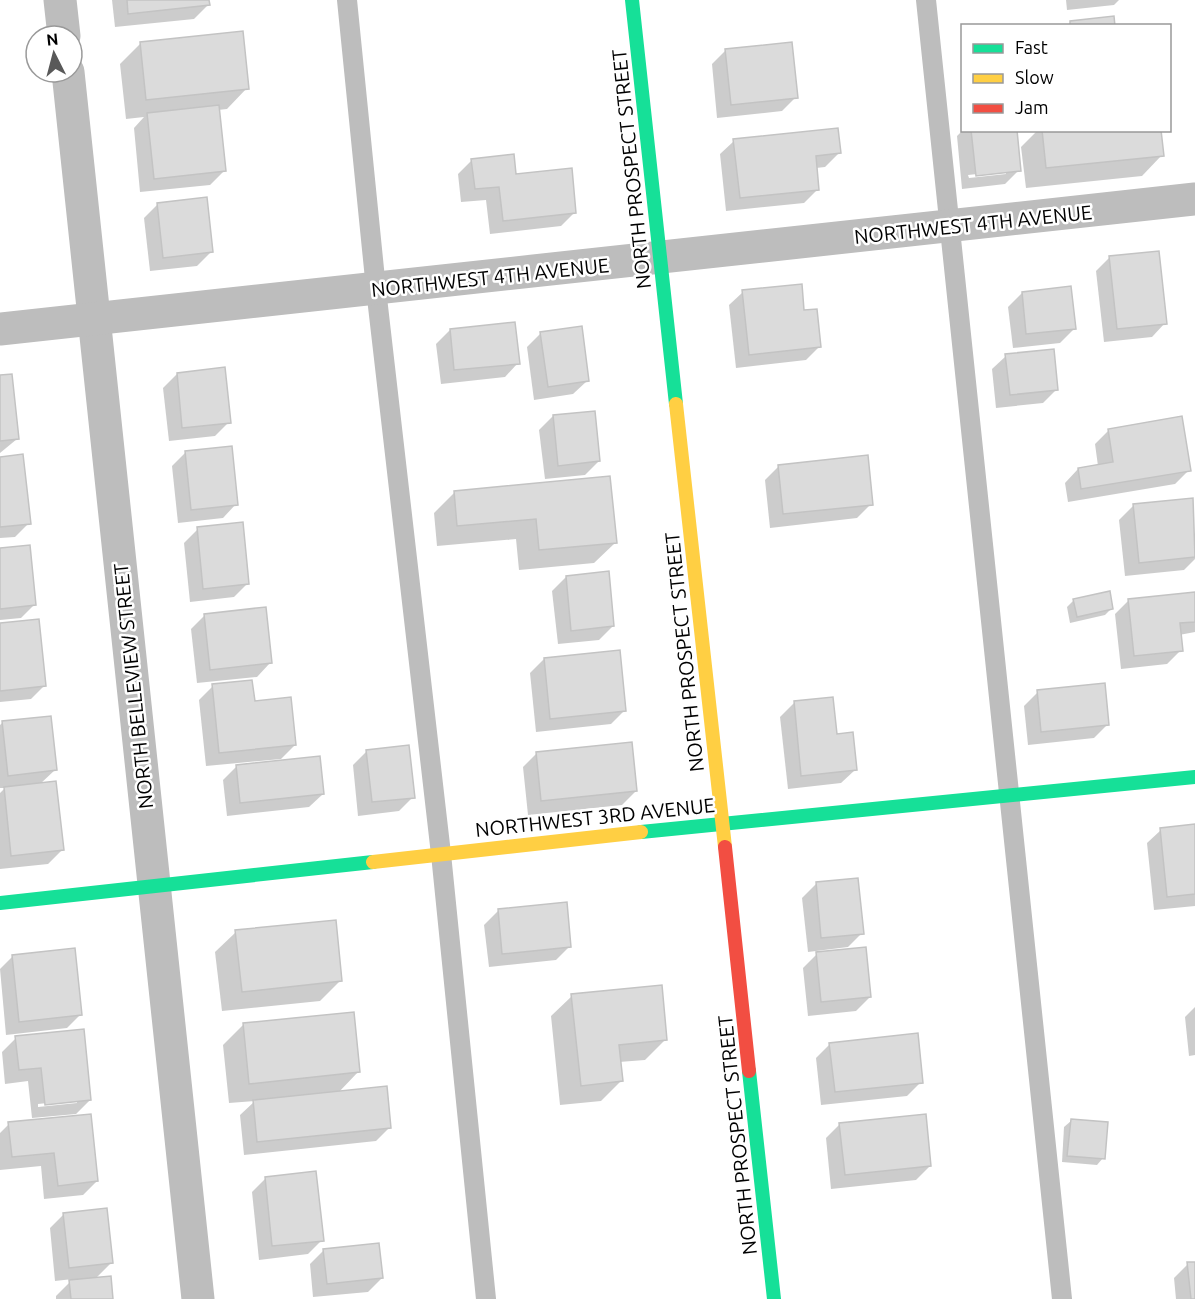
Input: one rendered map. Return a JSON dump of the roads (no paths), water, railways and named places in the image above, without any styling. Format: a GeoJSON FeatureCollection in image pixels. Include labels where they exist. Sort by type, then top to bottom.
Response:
{"type":"FeatureCollection","features":[{"type":"Feature","properties":{"kind":"street"},"geometry":{"type":"LineString","coordinates":[[60,0],[63,24]]}},
{"type":"Feature","properties":{"kind":"street","name":"NORTH PROSPECT STREET"},"geometry":{"type":"LineString","coordinates":[[632,0],[774,1299]]}},
{"type":"Feature","properties":{"kind":"street","name":"NORTH BELLEVIEW STREET"},"geometry":{"type":"LineString","coordinates":[[69,84],[198,1299]]}},
{"type":"Feature","properties":{"kind":"street","name":"NORTHWEST 4TH AVENUE"},"geometry":{"type":"LineString","coordinates":[[0,329],[376,290],[1195,199]]}},
{"type":"Feature","properties":{"kind":"street","name":"NORTHWEST 3RD AVENUE"},"geometry":{"type":"LineString","coordinates":[[0,903],[722,823],[1195,777]]}},
{"type":"Feature","properties":{"kind":"lane"},"geometry":{"type":"LineString","coordinates":[[347,0],[376,290],[441,854],[486,1299]]}},
{"type":"Feature","properties":{"kind":"lane"},"geometry":{"type":"LineString","coordinates":[[926,0],[1062,1299]]}}]}
